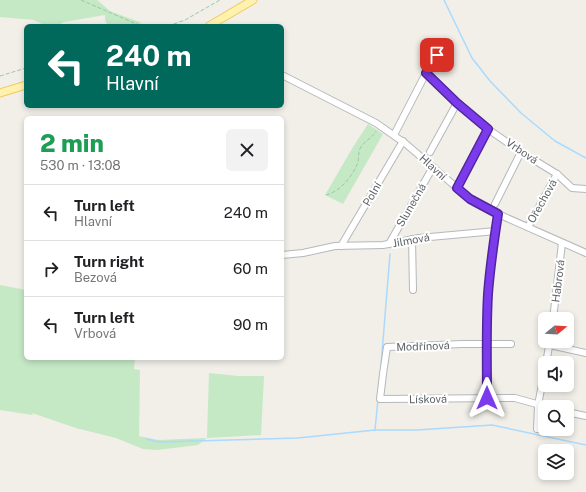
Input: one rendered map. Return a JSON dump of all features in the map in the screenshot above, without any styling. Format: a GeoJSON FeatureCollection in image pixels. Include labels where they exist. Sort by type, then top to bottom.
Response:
{"type":"FeatureCollection","features":[{"type":"Feature","properties":{"kind":"main road"},"geometry":{"type":"LineString","coordinates":[[212,24],[253,0]]}},
{"type":"Feature","properties":{"kind":"main road"},"geometry":{"type":"LineString","coordinates":[[0,93],[24,86]]}},
{"type":"Feature","properties":{"kind":"street"},"geometry":{"type":"LineString","coordinates":[[394,135],[437,55]]}},
{"type":"Feature","properties":{"kind":"street","name":"Vrbová"},"geometry":{"type":"LineString","coordinates":[[426,73],[457,103],[488,129],[521,152],[557,174],[572,188],[586,189]]}},
{"type":"Feature","properties":{"kind":"street","name":"Hlavní"},"geometry":{"type":"LineString","coordinates":[[284,76],[379,125],[402,141],[470,199],[498,214],[586,253]]}},
{"type":"Feature","properties":{"kind":"street"},"geometry":{"type":"LineString","coordinates":[[430,152],[457,103]]}},
{"type":"Feature","properties":{"kind":"street"},"geometry":{"type":"LineString","coordinates":[[457,188],[488,129]]}},
{"type":"Feature","properties":{"kind":"street","name":"Polní"},"geometry":{"type":"LineString","coordinates":[[341,246],[402,141]]}},
{"type":"Feature","properties":{"kind":"street"},"geometry":{"type":"LineString","coordinates":[[495,204],[521,152]]}},
{"type":"Feature","properties":{"kind":"street","name":"Slunečná"},"geometry":{"type":"LineString","coordinates":[[389,244],[433,167]]}},
{"type":"Feature","properties":{"kind":"street","name":"Ořechová"},"geometry":{"type":"LineString","coordinates":[[528,227],[557,174]]}},
{"type":"Feature","properties":{"kind":"street"},"geometry":{"type":"LineString","coordinates":[[487,398],[488,294],[498,214]]}},
{"type":"Feature","properties":{"kind":"street","name":"Jilmová"},"geometry":{"type":"LineString","coordinates":[[284,255],[303,253],[336,246],[389,244],[412,239],[496,231]]}},
{"type":"Feature","properties":{"kind":"street"},"geometry":{"type":"LineString","coordinates":[[412,239],[412,290]]}},
{"type":"Feature","properties":{"kind":"street","name":"Habrová"},"geometry":{"type":"LineString","coordinates":[[554,312],[562,243]]}},
{"type":"Feature","properties":{"kind":"street","name":"Modřínová"},"geometry":{"type":"LineString","coordinates":[[380,399],[387,347],[512,344]]}},
{"type":"Feature","properties":{"kind":"street"},"geometry":{"type":"LineString","coordinates":[[566,348],[586,354]]}},
{"type":"Feature","properties":{"kind":"street","name":"Lísková"},"geometry":{"type":"LineString","coordinates":[[380,399],[515,398],[538,405]]}},
{"type":"Feature","properties":{"kind":"street"},"geometry":{"type":"LineString","coordinates":[[537,429],[538,405]]}},
{"type":"Feature","properties":{"kind":"street"},"geometry":{"type":"LineString","coordinates":[[574,413],[586,416]]}},
{"type":"Feature","properties":{"kind":"path"},"geometry":{"type":"LineString","coordinates":[[81,0],[136,24]]}},
{"type":"Feature","properties":{"kind":"path"},"geometry":{"type":"LineString","coordinates":[[174,24],[185,20],[220,0]]}},
{"type":"Feature","properties":{"kind":"path"},"geometry":{"type":"LineString","coordinates":[[0,76],[24,69]]}},
{"type":"Feature","properties":{"kind":"path"},"geometry":{"type":"LineString","coordinates":[[326,195],[340,188],[351,176],[355,170],[360,147],[374,134],[379,125]]}},
{"type":"Feature","properties":{"kind":"green space"},"geometry":{"type":"Polygon","coordinates":[[[0,0],[97,0],[110,11],[142,23],[107,24],[105,15],[64,22],[60,24],[42,24],[34,20],[0,17],[0,0]]]}},
{"type":"Feature","properties":{"kind":"green space"},"geometry":{"type":"Polygon","coordinates":[[[368,124],[383,134],[343,204],[325,195],[368,124]]]}},
{"type":"Feature","properties":{"kind":"green space"},"geometry":{"type":"Polygon","coordinates":[[[0,285],[24,290],[24,360],[135,360],[134,369],[140,370],[139,436],[158,440],[207,438],[198,445],[157,450],[143,449],[116,438],[76,428],[32,413],[33,415],[0,410],[0,285]]]}},
{"type":"Feature","properties":{"kind":"green space"},"geometry":{"type":"Polygon","coordinates":[[[209,373],[238,376],[264,376],[261,435],[207,438],[209,373]]]}},
{"type":"Feature","properties":{"kind":"waterway"},"geometry":{"type":"LineString","coordinates":[[444,0],[472,58],[490,81],[521,113],[555,141],[586,158]]}},
{"type":"Feature","properties":{"kind":"waterway"},"geometry":{"type":"LineString","coordinates":[[380,378],[390,254]]}},
{"type":"Feature","properties":{"kind":"waterway"},"geometry":{"type":"LineString","coordinates":[[375,430],[378,399]]}},
{"type":"Feature","properties":{"kind":"waterway"},"geometry":{"type":"LineString","coordinates":[[146,439],[160,442],[298,438],[375,430],[417,430],[492,425],[586,445]]}},
{"type":"Feature","properties":{"kind":"route"},"geometry":{"type":"LineString","coordinates":[[437,55],[426,73],[457,103],[488,129],[457,188],[470,199],[498,214],[488,294],[487,398]]}}]}
